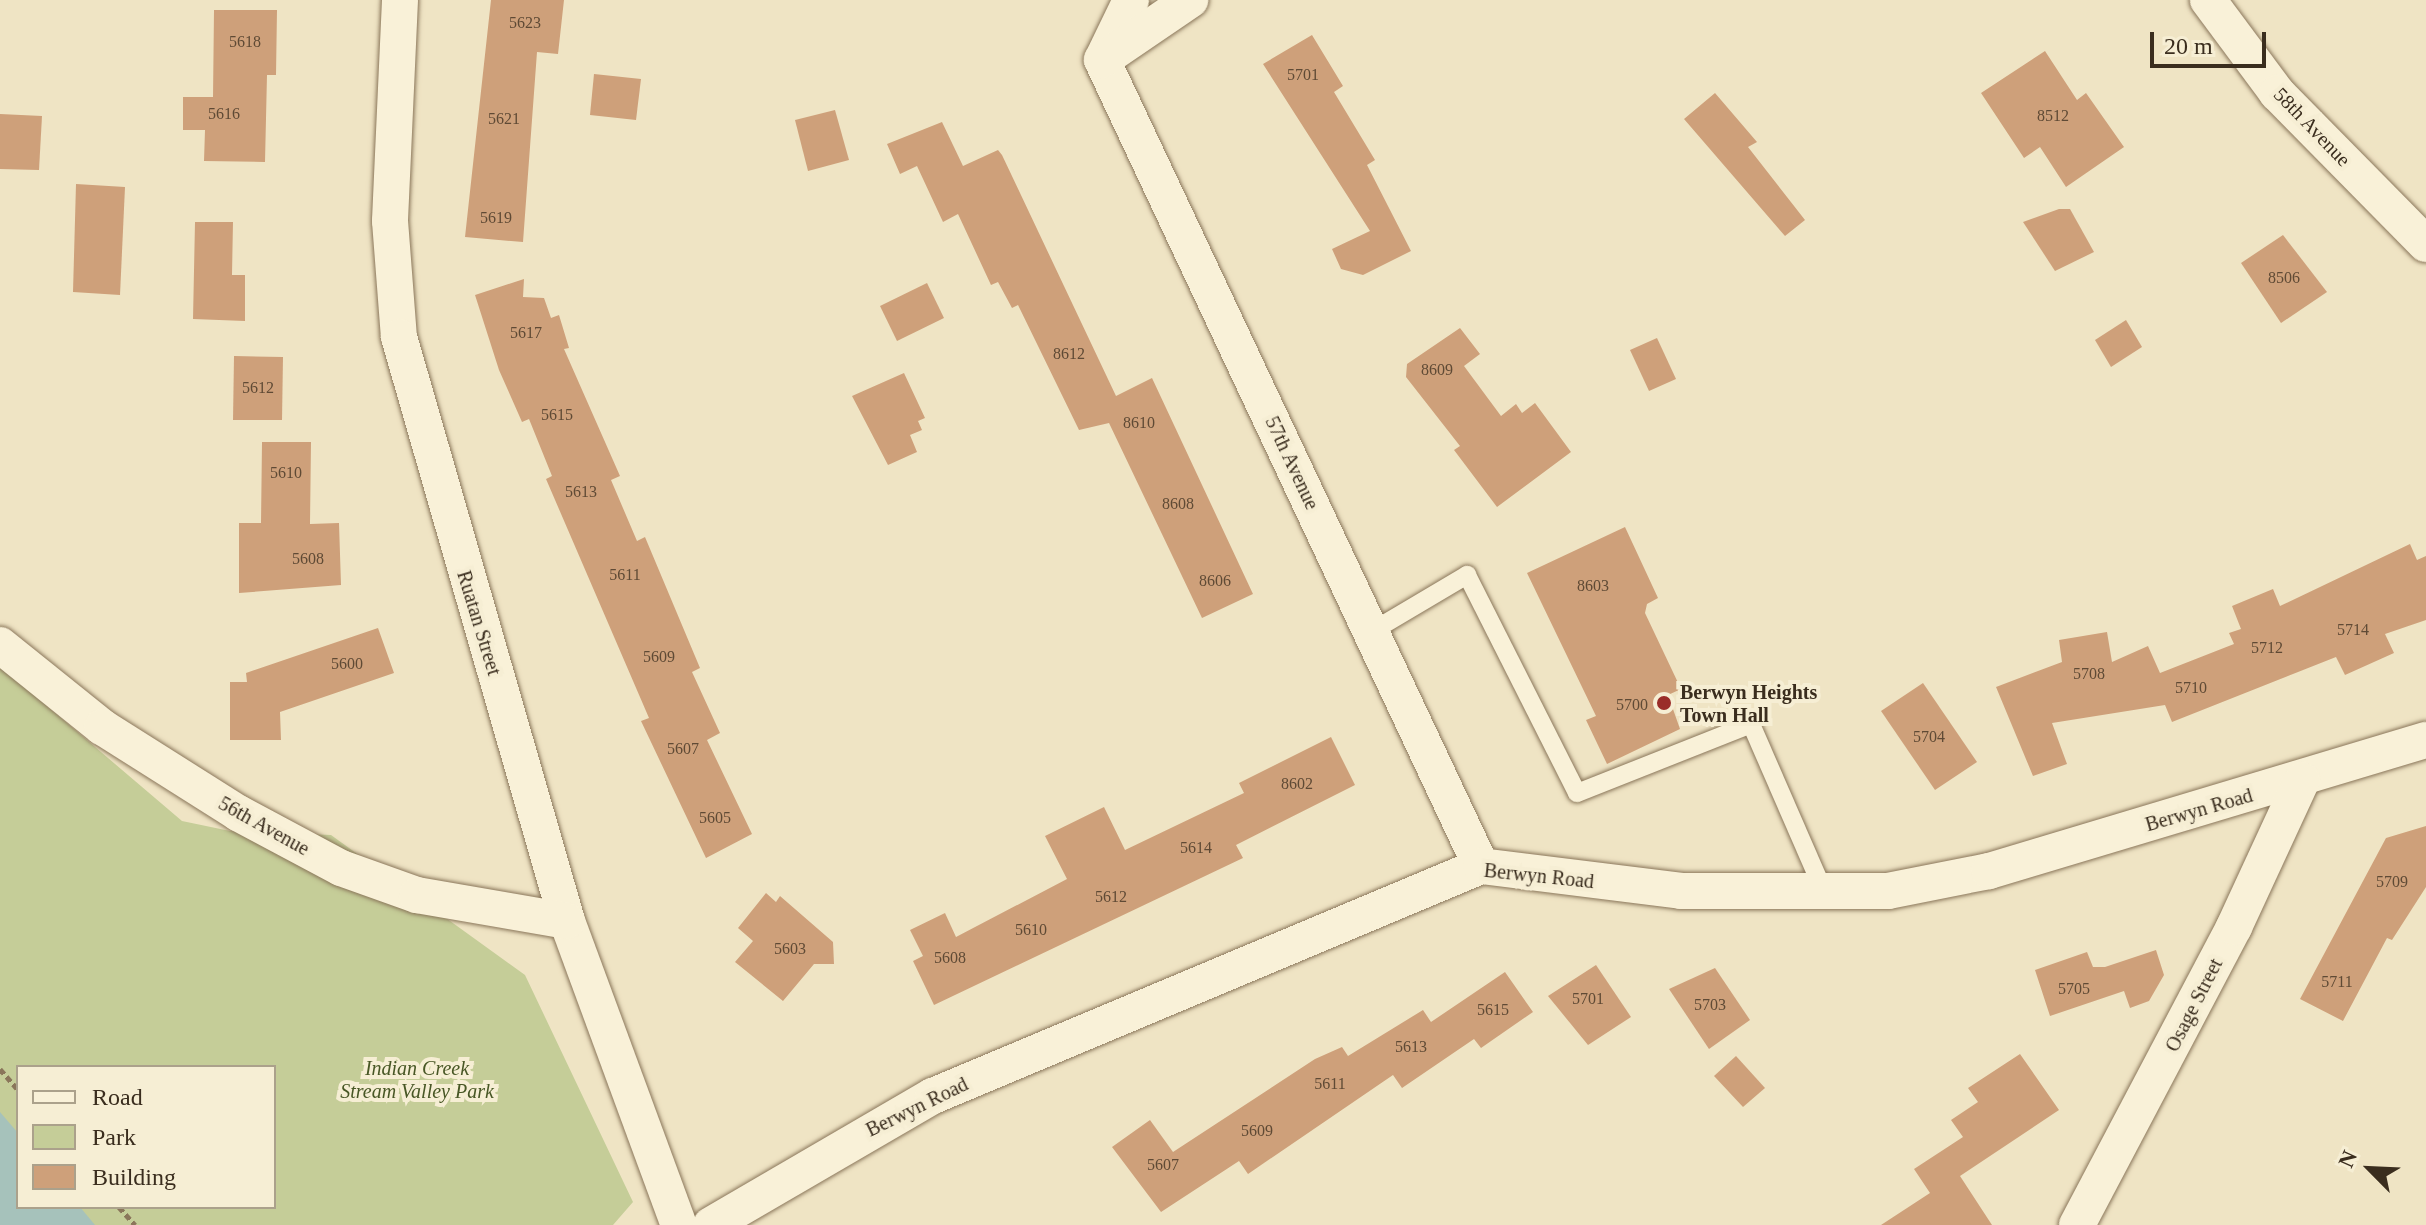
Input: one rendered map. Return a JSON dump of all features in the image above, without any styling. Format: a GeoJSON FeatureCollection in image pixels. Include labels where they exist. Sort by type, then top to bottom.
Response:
{"type":"FeatureCollection","features":[{"type":"Feature","properties":{"kind":"street","name":"Ruatan Street"},"geometry":{"type":"LineString","coordinates":[[400,0],[390,221],[399,337],[567,921],[679,1225]]}},
{"type":"Feature","properties":{"kind":"street"},"geometry":{"type":"LineString","coordinates":[[1102,60],[1131,0]]}},
{"type":"Feature","properties":{"kind":"street"},"geometry":{"type":"LineString","coordinates":[[1102,60],[1190,0]]}},
{"type":"Feature","properties":{"kind":"street","name":"58th Avenue"},"geometry":{"type":"LineString","coordinates":[[2208,0],[2277,93],[2426,244]]}},
{"type":"Feature","properties":{"kind":"street","name":"57th Avenue"},"geometry":{"type":"LineString","coordinates":[[1102,60],[1481,866]]}},
{"type":"Feature","properties":{"kind":"street","name":"56th Avenue"},"geometry":{"type":"LineString","coordinates":[[0,645],[127,744],[341,868],[417,895],[567,921]]}},
{"type":"Feature","properties":{"kind":"street","name":"Berwyn Road"},"geometry":{"type":"LineString","coordinates":[[711,1225],[933,1096],[1481,866],[1681,891],[1825,894],[1964,877],[2302,780],[2426,740]]}},
{"type":"Feature","properties":{"kind":"street","name":"Osage Street"},"geometry":{"type":"LineString","coordinates":[[2077,1225],[2227,942],[2302,780]]}},
{"type":"Feature","properties":{"kind":"lane"},"geometry":{"type":"LineString","coordinates":[[1371,632],[1467,575],[1577,793],[1751,724],[1825,894]]}},
{"type":"Feature","properties":{"kind":"path"},"geometry":{"type":"LineString","coordinates":[[0,1069],[16,1088]]}},
{"type":"Feature","properties":{"kind":"path"},"geometry":{"type":"LineString","coordinates":[[121,1209],[135,1225]]}},
{"type":"Feature","properties":{"kind":"green space","name":"Indian Creek Stream Valley Park"},"geometry":{"type":"Polygon","coordinates":[[[0,666],[182,821],[230,831],[331,835],[525,975],[633,1202],[613,1225],[0,1225],[0,666]]]}},
{"type":"Feature","properties":{"kind":"water"},"geometry":{"type":"Polygon","coordinates":[[[0,1112],[16,1131],[16,1209],[82,1209],[95,1225],[0,1225],[0,1112]]]}},
{"type":"Feature","properties":{"kind":"building"},"geometry":{"type":"Polygon","coordinates":[[[491,0],[564,0],[558,54],[537,52],[523,242],[465,237],[491,0]]]}},
{"type":"Feature","properties":{"kind":"building"},"geometry":{"type":"Polygon","coordinates":[[[214,10],[277,10],[276,75],[267,75],[265,162],[204,161],[205,130],[183,130],[183,97],[213,97],[214,10]]]}},
{"type":"Feature","properties":{"kind":"building"},"geometry":{"type":"Polygon","coordinates":[[[1312,35],[1343,86],[1334,92],[1375,160],[1367,165],[1411,251],[1363,275],[1341,269],[1332,249],[1370,231],[1263,64],[1312,35]]]}},
{"type":"Feature","properties":{"kind":"building"},"geometry":{"type":"Polygon","coordinates":[[[2045,51],[2077,100],[2086,93],[2124,147],[2066,187],[2040,147],[2024,158],[1981,93],[2045,51]]]}},
{"type":"Feature","properties":{"kind":"building"},"geometry":{"type":"Polygon","coordinates":[[[594,74],[641,79],[636,120],[590,115],[594,74]]]}},
{"type":"Feature","properties":{"kind":"building"},"geometry":{"type":"Polygon","coordinates":[[[1715,93],[1757,142],[1748,147],[1805,220],[1785,236],[1684,119],[1715,93]]]}},
{"type":"Feature","properties":{"kind":"building"},"geometry":{"type":"Polygon","coordinates":[[[835,110],[849,160],[808,171],[795,120],[835,110]]]}},
{"type":"Feature","properties":{"kind":"building"},"geometry":{"type":"Polygon","coordinates":[[[0,114],[42,116],[39,170],[0,169],[0,114]]]}},
{"type":"Feature","properties":{"kind":"building"},"geometry":{"type":"Polygon","coordinates":[[[942,122],[963,166],[998,150],[1002,155],[1116,396],[1152,378],[1253,594],[1202,618],[1109,423],[1079,430],[1018,305],[1012,308],[998,282],[991,285],[958,214],[943,222],[917,166],[900,174],[887,144],[942,122]]]}},
{"type":"Feature","properties":{"kind":"building"},"geometry":{"type":"Polygon","coordinates":[[[76,184],[125,187],[120,295],[73,292],[76,184]]]}},
{"type":"Feature","properties":{"kind":"building"},"geometry":{"type":"Polygon","coordinates":[[[2059,209],[2070,209],[2094,252],[2055,271],[2023,222],[2059,209]]]}},
{"type":"Feature","properties":{"kind":"building"},"geometry":{"type":"Polygon","coordinates":[[[195,222],[233,222],[232,275],[245,275],[245,321],[193,319],[195,222]]]}},
{"type":"Feature","properties":{"kind":"building"},"geometry":{"type":"Polygon","coordinates":[[[2283,235],[2327,292],[2281,323],[2241,263],[2283,235]]]}},
{"type":"Feature","properties":{"kind":"building"},"geometry":{"type":"Polygon","coordinates":[[[524,279],[523,297],[544,298],[551,318],[559,315],[569,348],[564,349],[620,476],[611,480],[637,541],[645,537],[700,668],[692,672],[720,733],[707,740],[752,834],[706,858],[641,721],[649,718],[546,479],[552,476],[529,419],[522,422],[499,370],[475,295],[524,279]]]}},
{"type":"Feature","properties":{"kind":"building"},"geometry":{"type":"Polygon","coordinates":[[[927,283],[944,318],[897,341],[880,306],[927,283]]]}},
{"type":"Feature","properties":{"kind":"building"},"geometry":{"type":"Polygon","coordinates":[[[2126,320],[2142,347],[2111,367],[2095,340],[2126,320]]]}},
{"type":"Feature","properties":{"kind":"building"},"geometry":{"type":"Polygon","coordinates":[[[1460,328],[1480,354],[1464,366],[1501,416],[1516,404],[1522,413],[1535,403],[1571,452],[1497,507],[1454,450],[1460,446],[1406,377],[1407,364],[1460,328]]]}},
{"type":"Feature","properties":{"kind":"building"},"geometry":{"type":"Polygon","coordinates":[[[1657,338],[1676,379],[1649,391],[1630,350],[1657,338]]]}},
{"type":"Feature","properties":{"kind":"building"},"geometry":{"type":"Polygon","coordinates":[[[234,356],[283,357],[282,420],[233,420],[234,356]]]}},
{"type":"Feature","properties":{"kind":"building"},"geometry":{"type":"Polygon","coordinates":[[[904,373],[925,418],[918,421],[922,430],[910,435],[917,452],[888,465],[852,396],[904,373]]]}},
{"type":"Feature","properties":{"kind":"building"},"geometry":{"type":"Polygon","coordinates":[[[262,442],[311,442],[310,524],[339,523],[341,585],[239,593],[239,523],[261,523],[262,442]]]}},
{"type":"Feature","properties":{"kind":"building"},"geometry":{"type":"Polygon","coordinates":[[[1625,527],[1658,598],[1647,604],[1645,613],[1681,689],[1668,695],[1680,729],[1607,764],[1586,720],[1596,716],[1527,573],[1625,527]]]}},
{"type":"Feature","properties":{"kind":"building"},"geometry":{"type":"Polygon","coordinates":[[[2410,544],[2417,560],[2426,556],[2426,620],[2385,634],[2394,653],[2345,675],[2336,657],[2172,722],[2165,705],[2052,723],[2067,764],[2033,776],[1996,687],[2062,662],[2059,640],[2107,632],[2112,662],[2148,646],[2160,673],[2234,644],[2229,633],[2241,629],[2232,606],[2273,589],[2280,606],[2410,544]]]}},
{"type":"Feature","properties":{"kind":"building"},"geometry":{"type":"Polygon","coordinates":[[[378,628],[394,673],[280,712],[281,740],[230,740],[230,682],[247,682],[246,673],[378,628]]]}},
{"type":"Feature","properties":{"kind":"building"},"geometry":{"type":"Polygon","coordinates":[[[1923,683],[1977,762],[1935,790],[1881,711],[1923,683]]]}},
{"type":"Feature","properties":{"kind":"building"},"geometry":{"type":"Polygon","coordinates":[[[1331,737],[1355,785],[1236,845],[1243,858],[934,1005],[913,961],[923,956],[910,930],[945,913],[956,937],[1067,879],[1045,836],[1104,807],[1125,850],[1244,793],[1239,783],[1331,737]]]}},
{"type":"Feature","properties":{"kind":"building"},"geometry":{"type":"Polygon","coordinates":[[[2426,826],[2426,887],[2392,940],[2387,938],[2343,1021],[2300,999],[2386,838],[2426,826]]]}},
{"type":"Feature","properties":{"kind":"building"},"geometry":{"type":"Polygon","coordinates":[[[766,893],[776,902],[780,896],[833,942],[834,964],[814,964],[783,1001],[735,962],[753,941],[738,928],[766,893]]]}},
{"type":"Feature","properties":{"kind":"building"},"geometry":{"type":"Polygon","coordinates":[[[2156,950],[2164,975],[2149,1001],[2130,1008],[2124,991],[2050,1016],[2035,970],[2087,952],[2093,967],[2105,967],[2156,950]]]}},
{"type":"Feature","properties":{"kind":"building"},"geometry":{"type":"Polygon","coordinates":[[[1596,965],[1631,1017],[1588,1045],[1548,996],[1596,965]]]}},
{"type":"Feature","properties":{"kind":"building"},"geometry":{"type":"Polygon","coordinates":[[[1715,968],[1750,1020],[1709,1049],[1669,989],[1715,968]]]}},
{"type":"Feature","properties":{"kind":"building"},"geometry":{"type":"Polygon","coordinates":[[[1505,972],[1533,1012],[1481,1048],[1474,1039],[1402,1088],[1393,1075],[1248,1174],[1239,1161],[1161,1212],[1112,1147],[1150,1120],[1173,1152],[1315,1059],[1342,1047],[1348,1056],[1423,1010],[1431,1022],[1505,972]]]}},
{"type":"Feature","properties":{"kind":"building"},"geometry":{"type":"Polygon","coordinates":[[[2020,1054],[2059,1110],[1960,1176],[1992,1225],[1881,1225],[1930,1193],[1914,1169],[1963,1137],[1951,1120],[1978,1102],[1968,1088],[2020,1054]]]}},
{"type":"Feature","properties":{"kind":"building"},"geometry":{"type":"Polygon","coordinates":[[[1736,1056],[1765,1088],[1743,1107],[1714,1076],[1736,1056]]]}},
{"type":"Feature","properties":{"kind":"place","name":"Berwyn Heights Town Hall"},"geometry":{"type":"Point","coordinates":[1664,703]}}]}
